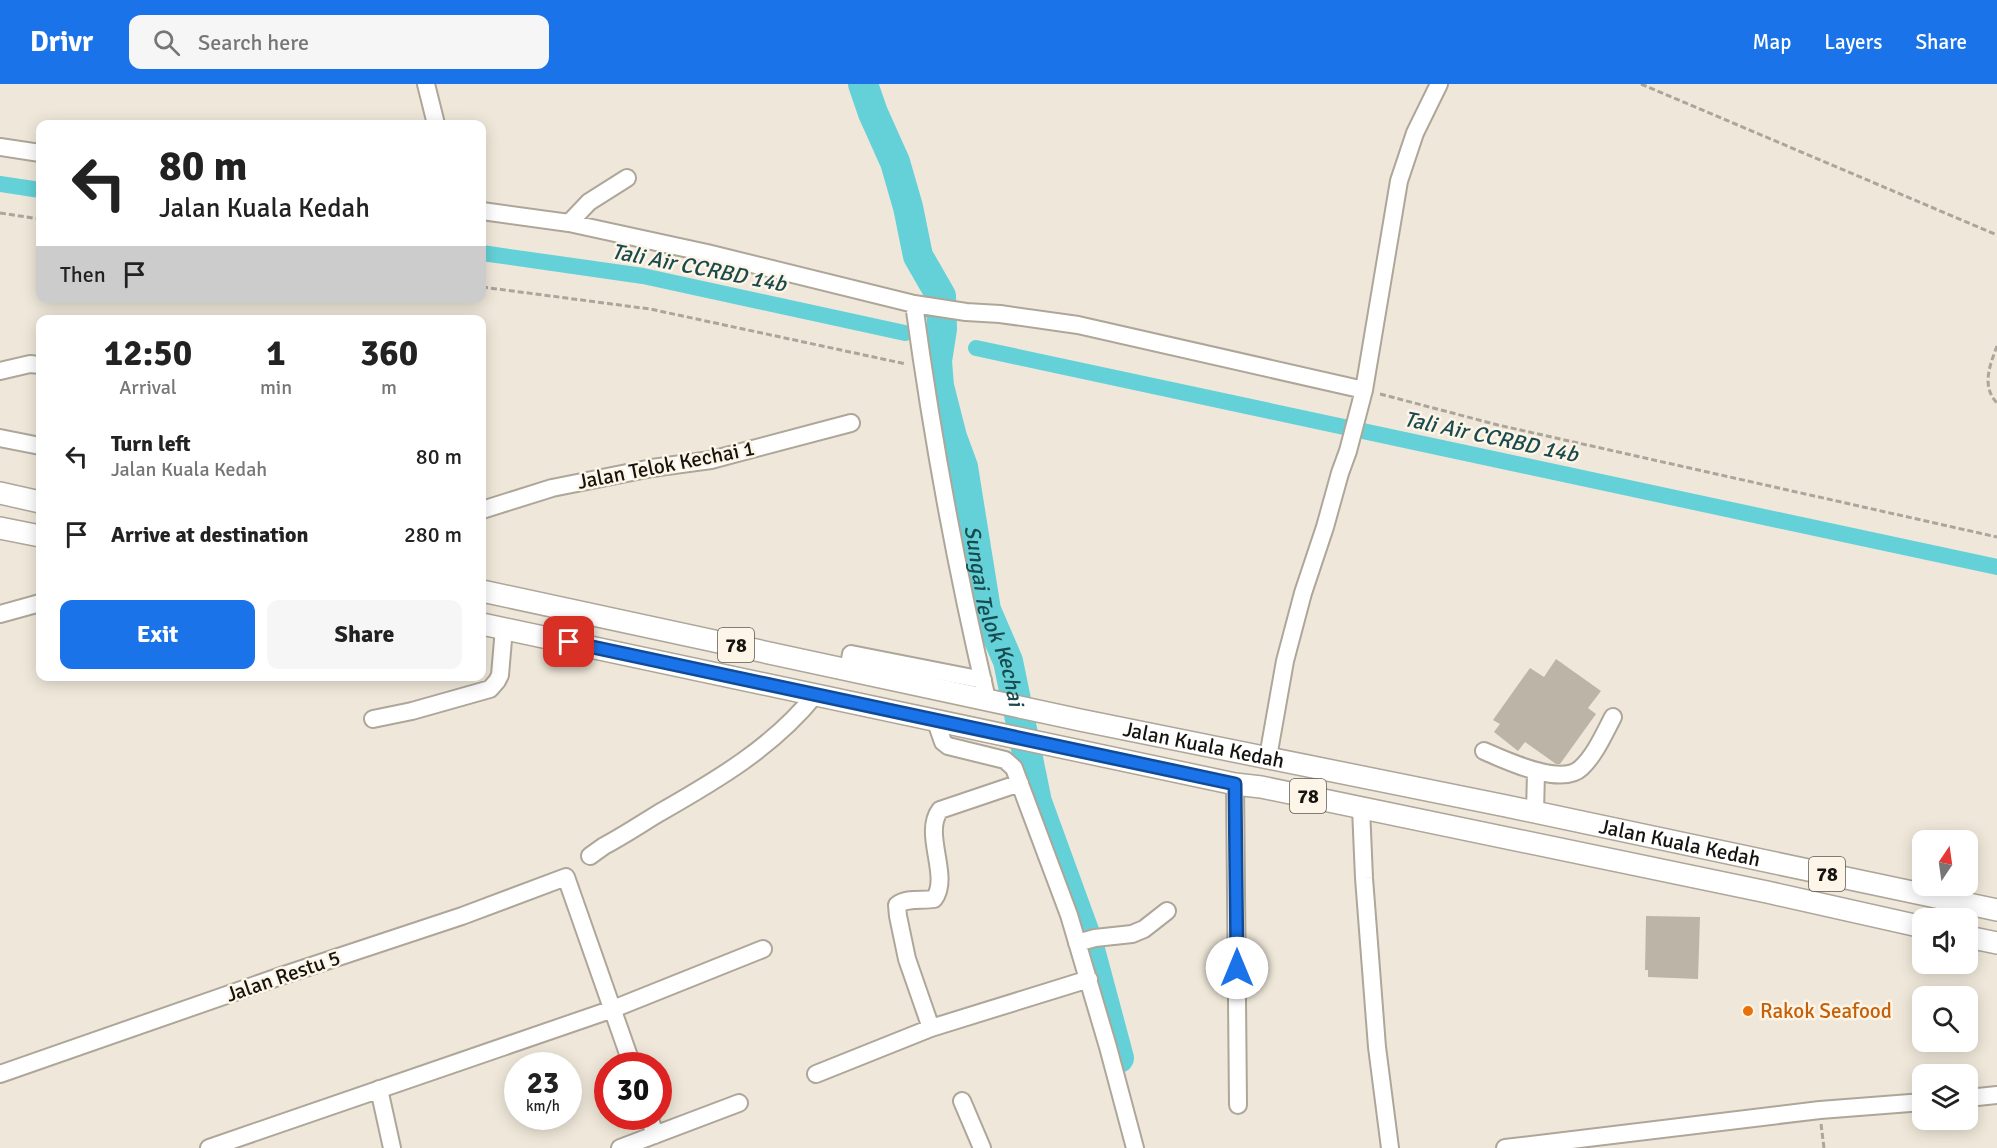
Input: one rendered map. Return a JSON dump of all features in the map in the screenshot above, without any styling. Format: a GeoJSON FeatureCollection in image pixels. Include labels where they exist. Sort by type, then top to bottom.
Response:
{"type":"FeatureCollection","features":[{"type":"Feature","properties":{"kind":"main road"},"geometry":{"type":"LineString","coordinates":[[0,493],[36,501]]}},
{"type":"Feature","properties":{"kind":"main road"},"geometry":{"type":"LineString","coordinates":[[0,528],[36,535]]}},
{"type":"Feature","properties":{"kind":"main road","name":"Jalan Kuala Kedah"},"geometry":{"type":"LineString","coordinates":[[486,592],[848,670],[987,693],[1080,720],[1535,812],[1950,908]]}},
{"type":"Feature","properties":{"kind":"main road","name":"Jalan Kuala Kedah"},"geometry":{"type":"LineString","coordinates":[[486,625],[935,719],[1074,751],[1235,784],[1261,787],[1767,892],[1912,925]]}},
{"type":"Feature","properties":{"kind":"main road"},"geometry":{"type":"LineString","coordinates":[[1535,812],[1537,835],[1541,846]]}},
{"type":"Feature","properties":{"kind":"main road","name":"Jalan Kuala Kedah"},"geometry":{"type":"LineString","coordinates":[[1978,910],[1997,910]]}},
{"type":"Feature","properties":{"kind":"main road"},"geometry":{"type":"LineString","coordinates":[[1978,939],[1997,943]]}},
{"type":"Feature","properties":{"kind":"street"},"geometry":{"type":"LineString","coordinates":[[426,84],[435,120]]}},
{"type":"Feature","properties":{"kind":"street"},"geometry":{"type":"LineString","coordinates":[[1268,757],[1285,661],[1362,396],[1399,181],[1415,133],[1439,84]]}},
{"type":"Feature","properties":{"kind":"street"},"geometry":{"type":"LineString","coordinates":[[0,147],[36,152]]}},
{"type":"Feature","properties":{"kind":"street"},"geometry":{"type":"LineString","coordinates":[[570,223],[589,202],[627,178]]}},
{"type":"Feature","properties":{"kind":"street"},"geometry":{"type":"LineString","coordinates":[[486,212],[570,223],[707,253],[922,305],[1078,325],[1362,396]]}},
{"type":"Feature","properties":{"kind":"street"},"geometry":{"type":"LineString","coordinates":[[922,305],[922,367],[962,591],[987,693]]}},
{"type":"Feature","properties":{"kind":"street"},"geometry":{"type":"LineString","coordinates":[[0,371],[36,365]]}},
{"type":"Feature","properties":{"kind":"street","name":"Jalan Telok Kechai 1"},"geometry":{"type":"LineString","coordinates":[[486,509],[552,488],[652,468],[711,460],[851,423]]}},
{"type":"Feature","properties":{"kind":"street"},"geometry":{"type":"LineString","coordinates":[[0,438],[36,445]]}},
{"type":"Feature","properties":{"kind":"street"},"geometry":{"type":"LineString","coordinates":[[0,614],[36,604]]}},
{"type":"Feature","properties":{"kind":"street"},"geometry":{"type":"LineString","coordinates":[[373,720],[490,689],[500,675],[504,628]]}},
{"type":"Feature","properties":{"kind":"street"},"geometry":{"type":"LineString","coordinates":[[590,856],[706,787],[767,744],[798,716],[815,694]]}},
{"type":"Feature","properties":{"kind":"street"},"geometry":{"type":"LineString","coordinates":[[1484,751],[1536,772],[1566,774],[1575,772],[1594,752],[1613,717]]}},
{"type":"Feature","properties":{"kind":"street"},"geometry":{"type":"LineString","coordinates":[[935,719],[945,745],[1008,762],[1014,768],[1059,886],[1085,941],[1089,979],[1135,1148]]}},
{"type":"Feature","properties":{"kind":"street"},"geometry":{"type":"LineString","coordinates":[[1535,812],[1536,772]]}},
{"type":"Feature","properties":{"kind":"street"},"geometry":{"type":"LineString","coordinates":[[931,1028],[908,959],[897,905],[904,900],[928,900],[937,897],[934,820],[940,810],[1020,783]]}},
{"type":"Feature","properties":{"kind":"street"},"geometry":{"type":"LineString","coordinates":[[1235,784],[1238,1105]]}},
{"type":"Feature","properties":{"kind":"street"},"geometry":{"type":"LineString","coordinates":[[1361,808],[1377,1047],[1390,1148]]}},
{"type":"Feature","properties":{"kind":"street","name":"Jalan Restu 5"},"geometry":{"type":"LineString","coordinates":[[0,1074],[462,916],[566,877],[613,1009]]}},
{"type":"Feature","properties":{"kind":"street"},"geometry":{"type":"LineString","coordinates":[[1085,941],[1132,934],[1144,929],[1167,911]]}},
{"type":"Feature","properties":{"kind":"street"},"geometry":{"type":"LineString","coordinates":[[209,1148],[613,1009],[763,949]]}},
{"type":"Feature","properties":{"kind":"street"},"geometry":{"type":"LineString","coordinates":[[816,1074],[931,1028],[1089,979]]}},
{"type":"Feature","properties":{"kind":"street"},"geometry":{"type":"LineString","coordinates":[[613,1009],[628,1052]]}},
{"type":"Feature","properties":{"kind":"street"},"geometry":{"type":"LineString","coordinates":[[379,1089],[392,1148]]}},
{"type":"Feature","properties":{"kind":"street"},"geometry":{"type":"LineString","coordinates":[[1978,1097],[1997,1095]]}},
{"type":"Feature","properties":{"kind":"street"},"geometry":{"type":"LineString","coordinates":[[962,1101],[982,1148]]}},
{"type":"Feature","properties":{"kind":"street"},"geometry":{"type":"LineString","coordinates":[[620,1148],[739,1103]]}},
{"type":"Feature","properties":{"kind":"street"},"geometry":{"type":"LineString","coordinates":[[1505,1148],[1820,1110],[1912,1103]]}},
{"type":"Feature","properties":{"kind":"street"},"geometry":{"type":"LineString","coordinates":[[653,1130],[655,1135]]}},
{"type":"Feature","properties":{"kind":"path"},"geometry":{"type":"LineString","coordinates":[[1641,84],[1997,235]]}},
{"type":"Feature","properties":{"kind":"path"},"geometry":{"type":"LineString","coordinates":[[0,213],[36,218]]}},
{"type":"Feature","properties":{"kind":"path"},"geometry":{"type":"LineString","coordinates":[[486,287],[650,309],[922,367]]}},
{"type":"Feature","properties":{"kind":"path"},"geometry":{"type":"LineString","coordinates":[[1997,346],[1989,369],[1987,384],[1992,398],[1997,403]]}},
{"type":"Feature","properties":{"kind":"path"},"geometry":{"type":"LineString","coordinates":[[1362,396],[1997,537]]}},
{"type":"Feature","properties":{"kind":"path"},"geometry":{"type":"LineString","coordinates":[[1820,1110],[1824,1148]]}},
{"type":"Feature","properties":{"kind":"building"},"geometry":{"type":"Polygon","coordinates":[[[1556,659],[1601,691],[1588,708],[1596,714],[1560,764],[1556,764],[1525,742],[1518,751],[1494,732],[1500,724],[1493,720],[1530,668],[1544,677],[1556,659]]]}},
{"type":"Feature","properties":{"kind":"building"},"geometry":{"type":"Polygon","coordinates":[[[1646,916],[1700,917],[1698,979],[1648,977],[1648,970],[1645,970],[1646,916]]]}},
{"type":"Feature","properties":{"kind":"waterway","name":"Sungai Telok Kechai"},"geometry":{"type":"LineString","coordinates":[[863,84],[895,162],[908,207],[918,256],[941,296],[942,329],[937,361],[939,386],[952,437],[963,467],[986,610],[1008,661],[1037,802],[1088,942],[1119,1058]]}},
{"type":"Feature","properties":{"kind":"waterway","name":"Tali Air CCRBD 14b"},"geometry":{"type":"LineString","coordinates":[[0,184],[36,189]]}},
{"type":"Feature","properties":{"kind":"waterway","name":"Tali Air CCRBD 14b"},"geometry":{"type":"LineString","coordinates":[[486,254],[643,276],[905,333]]}},
{"type":"Feature","properties":{"kind":"waterway","name":"Tali Air CCRBD 14b"},"geometry":{"type":"LineString","coordinates":[[976,348],[1997,567]]}},
{"type":"Feature","properties":{"kind":"place","name":"Rakok Seafood"},"geometry":{"type":"Point","coordinates":[1748,1011]}},
{"type":"Feature","properties":{"kind":"route"},"geometry":{"type":"LineString","coordinates":[[569,642],[1235,784],[1237,968]]}}]}
